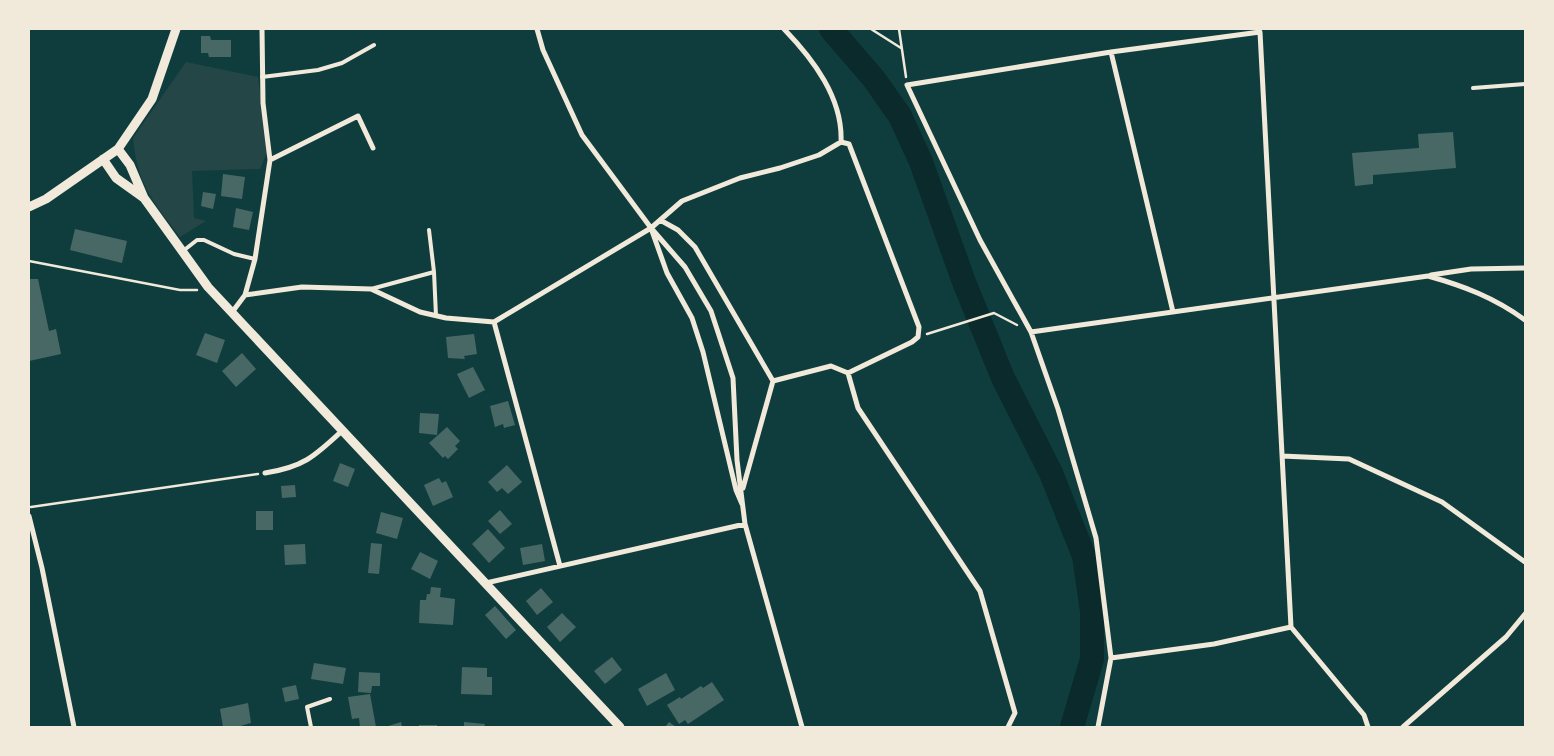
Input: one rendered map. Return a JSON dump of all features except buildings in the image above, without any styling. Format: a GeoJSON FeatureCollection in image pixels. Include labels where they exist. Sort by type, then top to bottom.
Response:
{"type":"FeatureCollection","features":[{"type":"Feature","properties":{"kind":"street"},"geometry":{"type":"LineString","coordinates":[[29,207],[46,199],[118,149],[152,98],[176,29]]}},
{"type":"Feature","properties":{"kind":"street"},"geometry":{"type":"LineString","coordinates":[[233,311],[245,295],[255,259],[270,160],[262,77],[262,29]]}},
{"type":"Feature","properties":{"kind":"street"},"geometry":{"type":"LineString","coordinates":[[537,29],[543,50],[582,135],[652,228],[685,267],[711,311],[733,378],[737,460],[745,524],[802,727]]}},
{"type":"Feature","properties":{"kind":"street"},"geometry":{"type":"LineString","coordinates":[[784,29],[808,54],[827,86],[842,123],[841,142]]}},
{"type":"Feature","properties":{"kind":"street"},"geometry":{"type":"LineString","coordinates":[[1098,727],[1111,658],[1096,538],[1058,409],[1030,332],[980,240],[907,85],[1111,52],[1260,32],[1291,627],[1364,715],[1368,727]]}},
{"type":"Feature","properties":{"kind":"street"},"geometry":{"type":"LineString","coordinates":[[1111,52],[1173,312]]}},
{"type":"Feature","properties":{"kind":"street"},"geometry":{"type":"LineString","coordinates":[[270,160],[358,116],[373,148]]}},
{"type":"Feature","properties":{"kind":"street"},"geometry":{"type":"LineString","coordinates":[[245,295],[302,287],[371,290],[420,312],[436,316],[494,322],[652,228],[682,201],[740,178],[780,168],[819,155],[841,142],[849,144],[919,327],[918,337],[912,342],[848,373],[831,366],[773,381]]}},
{"type":"Feature","properties":{"kind":"street"},"geometry":{"type":"LineString","coordinates":[[118,149],[130,165],[144,198],[208,287],[233,311],[618,727]]}},
{"type":"Feature","properties":{"kind":"street"},"geometry":{"type":"LineString","coordinates":[[103,159],[116,178],[144,198]]}},
{"type":"Feature","properties":{"kind":"street"},"geometry":{"type":"LineString","coordinates":[[660,220],[678,230],[695,247],[773,381],[742,491]]}},
{"type":"Feature","properties":{"kind":"street"},"geometry":{"type":"LineString","coordinates":[[652,228],[667,273],[692,318],[703,352],[736,490],[744,509]]}},
{"type":"Feature","properties":{"kind":"street"},"geometry":{"type":"LineString","coordinates":[[1030,332],[1471,269],[1525,268]]}},
{"type":"Feature","properties":{"kind":"street"},"geometry":{"type":"LineString","coordinates":[[1428,276],[1480,293],[1504,304],[1525,320]]}},
{"type":"Feature","properties":{"kind":"street"},"geometry":{"type":"LineString","coordinates":[[494,322],[560,566]]}},
{"type":"Feature","properties":{"kind":"street"},"geometry":{"type":"LineString","coordinates":[[848,373],[858,408],[980,591],[1015,713],[1008,727]]}},
{"type":"Feature","properties":{"kind":"street"},"geometry":{"type":"LineString","coordinates":[[265,473],[290,469],[316,456],[343,430]]}},
{"type":"Feature","properties":{"kind":"street"},"geometry":{"type":"LineString","coordinates":[[1282,456],[1349,459],[1442,502],[1525,562]]}},
{"type":"Feature","properties":{"kind":"street"},"geometry":{"type":"LineString","coordinates":[[29,516],[42,568],[74,727]]}},
{"type":"Feature","properties":{"kind":"street"},"geometry":{"type":"LineString","coordinates":[[486,583],[745,524]]}},
{"type":"Feature","properties":{"kind":"street"},"geometry":{"type":"LineString","coordinates":[[1403,727],[1506,637],[1525,614]]}},
{"type":"Feature","properties":{"kind":"street"},"geometry":{"type":"LineString","coordinates":[[1111,658],[1214,644],[1291,627]]}},
{"type":"Feature","properties":{"kind":"lane"},"geometry":{"type":"LineString","coordinates":[[262,77],[318,70],[342,63],[374,45]]}},
{"type":"Feature","properties":{"kind":"lane"},"geometry":{"type":"LineString","coordinates":[[1473,88],[1525,84]]}},
{"type":"Feature","properties":{"kind":"lane"},"geometry":{"type":"LineString","coordinates":[[429,230],[434,272],[436,316]]}},
{"type":"Feature","properties":{"kind":"lane"},"geometry":{"type":"LineString","coordinates":[[183,251],[197,240],[204,240],[234,254],[255,259]]}},
{"type":"Feature","properties":{"kind":"lane"},"geometry":{"type":"LineString","coordinates":[[371,290],[434,272]]}},
{"type":"Feature","properties":{"kind":"lane"},"geometry":{"type":"LineString","coordinates":[[311,727],[307,707],[330,699]]}},
{"type":"Feature","properties":{"kind":"path"},"geometry":{"type":"LineString","coordinates":[[871,29],[901,48]]}},
{"type":"Feature","properties":{"kind":"path"},"geometry":{"type":"LineString","coordinates":[[899,29],[907,85]]}},
{"type":"Feature","properties":{"kind":"path"},"geometry":{"type":"LineString","coordinates":[[29,261],[180,290],[198,290],[208,287]]}},
{"type":"Feature","properties":{"kind":"path"},"geometry":{"type":"LineString","coordinates":[[918,337],[994,313],[1030,332]]}},
{"type":"Feature","properties":{"kind":"path"},"geometry":{"type":"LineString","coordinates":[[29,507],[265,473]]}},
{"type":"Feature","properties":{"kind":"shaded area"},"geometry":{"type":"Polygon","coordinates":[[[186,62],[258,77],[268,150],[260,169],[192,171],[194,218],[206,221],[180,237],[148,192],[135,155],[133,138],[186,62]]]}},
{"type":"Feature","properties":{"kind":"waterway"},"geometry":{"type":"LineString","coordinates":[[831,29],[874,79],[900,116],[921,162],[964,282],[1003,378],[1051,473],[1084,556],[1092,611],[1092,659],[1072,727]]}}]}
